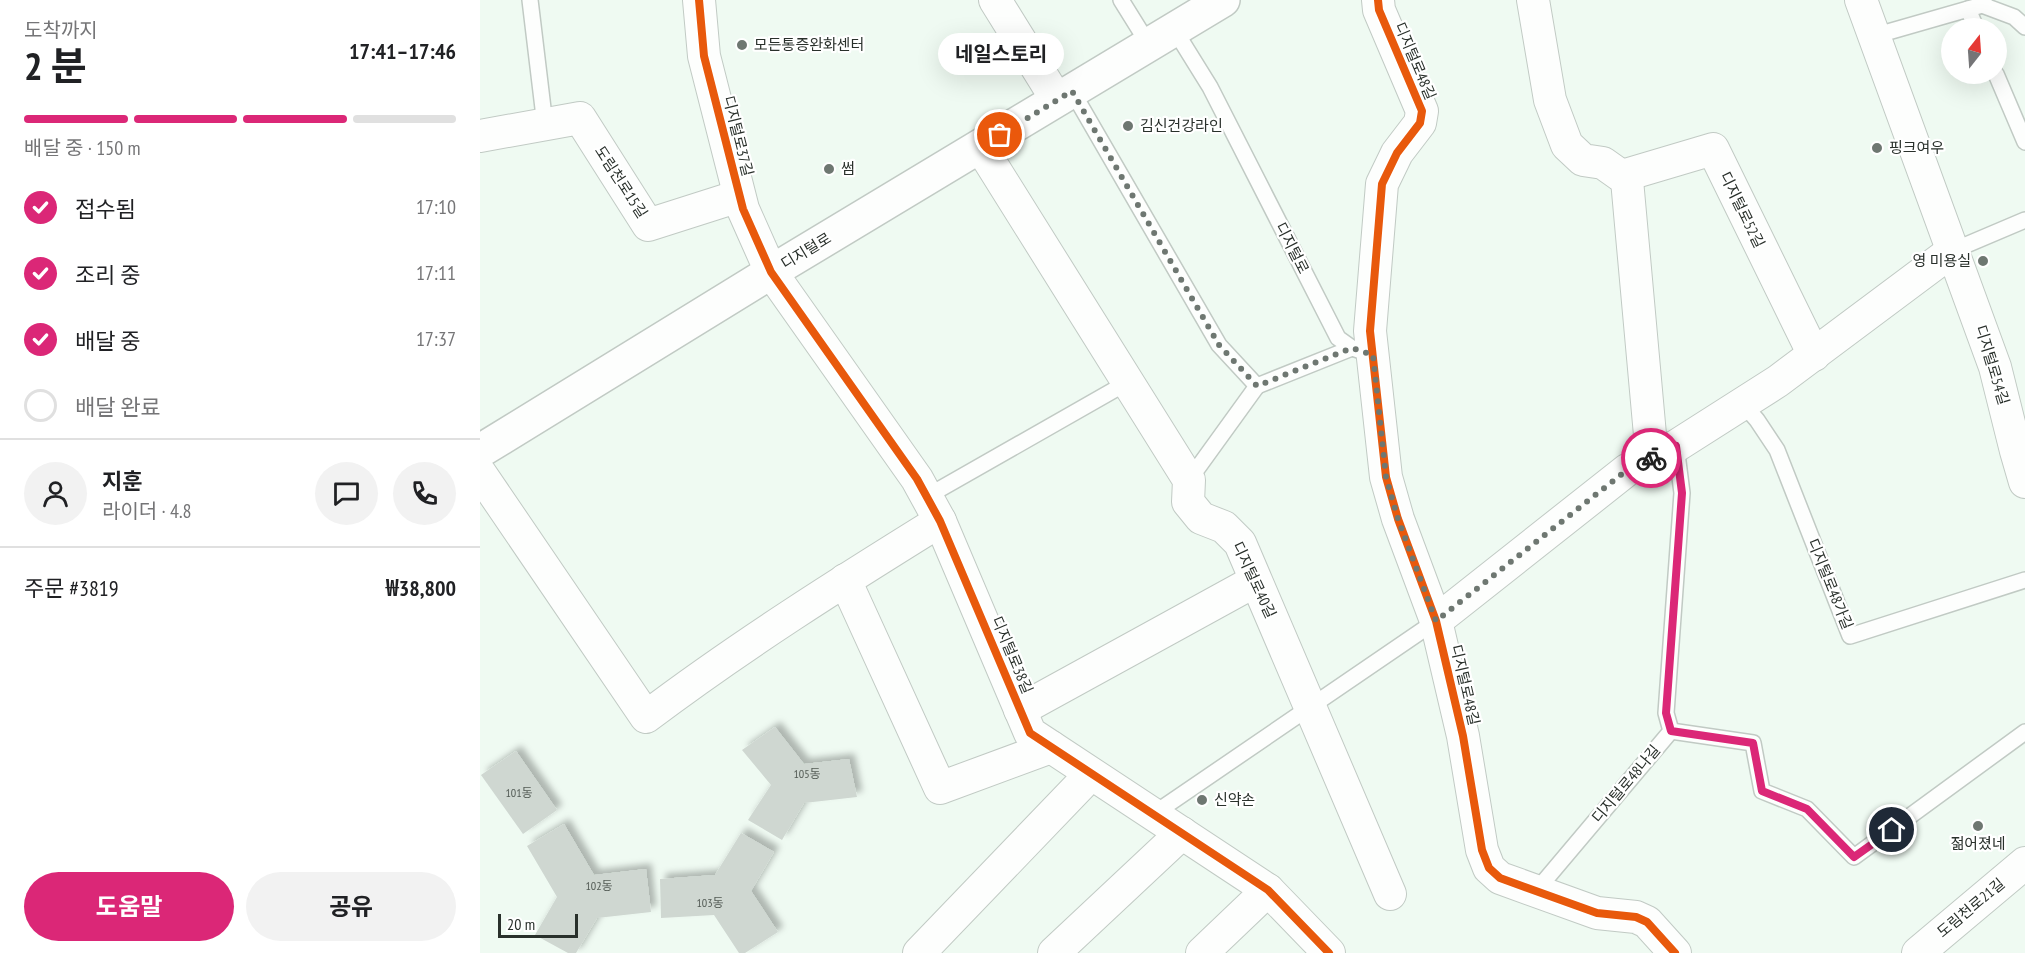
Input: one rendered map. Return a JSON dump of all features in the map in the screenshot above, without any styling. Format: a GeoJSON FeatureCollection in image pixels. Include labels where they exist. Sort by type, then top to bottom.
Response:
{"type":"FeatureCollection","features":[{"type":"Feature","properties":{"kind":"main road","name":"디지털로"},"geometry":{"type":"LineString","coordinates":[[480,451],[771,272],[1223,0]]}},
{"type":"Feature","properties":{"kind":"street","name":"디지털로37길"},"geometry":{"type":"LineString","coordinates":[[699,0],[704,56],[739,196],[771,272]]}},
{"type":"Feature","properties":{"kind":"street"},"geometry":{"type":"LineString","coordinates":[[995,0],[1064,96]]}},
{"type":"Feature","properties":{"kind":"street","name":"디지털로48길"},"geometry":{"type":"LineString","coordinates":[[1378,0],[1379,10],[1422,111],[1420,123],[1397,153],[1382,184],[1370,331],[1363,352],[1386,477],[1398,519],[1436,621],[1463,736],[1482,850],[1488,868],[1500,878],[1597,914],[1636,917],[1647,922],[1675,953]]}},
{"type":"Feature","properties":{"kind":"street"},"geometry":{"type":"LineString","coordinates":[[1533,0],[1550,100],[1567,144],[1584,160],[1603,164],[1628,180],[1664,452]]}},
{"type":"Feature","properties":{"kind":"street","name":"디지털로54길"},"geometry":{"type":"LineString","coordinates":[[1861,0],[1995,367],[2025,482]]}},
{"type":"Feature","properties":{"kind":"street","name":"도림천로15길"},"geometry":{"type":"LineString","coordinates":[[480,136],[580,118],[648,225],[739,196]]}},
{"type":"Feature","properties":{"kind":"street","name":"디지털로40길"},"geometry":{"type":"LineString","coordinates":[[980,146],[1189,480],[1188,502],[1202,518],[1224,527],[1240,543],[1390,894]]}},
{"type":"Feature","properties":{"kind":"street","name":"디지털로52길"},"geometry":{"type":"LineString","coordinates":[[1622,176],[1713,149],[1814,355]]}},
{"type":"Feature","properties":{"kind":"street"},"geometry":{"type":"LineString","coordinates":[[1436,621],[1627,470],[1664,452],[1778,381],[1952,251]]}},
{"type":"Feature","properties":{"kind":"street","name":"디지털로38길"},"geometry":{"type":"LineString","coordinates":[[771,272],[917,479],[933,509],[1030,733],[1268,890],[1329,953]]}},
{"type":"Feature","properties":{"kind":"street"},"geometry":{"type":"LineString","coordinates":[[480,473],[646,717],[845,580],[933,509]]}},
{"type":"Feature","properties":{"kind":"street"},"geometry":{"type":"LineString","coordinates":[[845,580],[940,788],[1051,747]]}},
{"type":"Feature","properties":{"kind":"street","name":"디지털로38길"},"geometry":{"type":"LineString","coordinates":[[1020,710],[1255,581]]}},
{"type":"Feature","properties":{"kind":"street"},"geometry":{"type":"LineString","coordinates":[[920,953],[1091,774]]}},
{"type":"Feature","properties":{"kind":"street"},"geometry":{"type":"LineString","coordinates":[[1054,953],[1182,833]]}},
{"type":"Feature","properties":{"kind":"street","name":"도림천로21길"},"geometry":{"type":"LineString","coordinates":[[1918,953],[2025,863]]}},
{"type":"Feature","properties":{"kind":"street"},"geometry":{"type":"LineString","coordinates":[[1202,953],[1268,890]]}},
{"type":"Feature","properties":{"kind":"lane"},"geometry":{"type":"LineString","coordinates":[[530,0],[545,125]]}},
{"type":"Feature","properties":{"kind":"lane"},"geometry":{"type":"LineString","coordinates":[[1121,0],[1161,37]]}},
{"type":"Feature","properties":{"kind":"lane"},"geometry":{"type":"LineString","coordinates":[[1874,36],[1978,5],[2014,17],[2025,27]]}},
{"type":"Feature","properties":{"kind":"lane","name":"디지털로"},"geometry":{"type":"LineString","coordinates":[[1161,37],[1209,87],[1338,338],[1363,352]]}},
{"type":"Feature","properties":{"kind":"lane"},"geometry":{"type":"LineString","coordinates":[[2000,84],[2025,142]]}},
{"type":"Feature","properties":{"kind":"lane"},"geometry":{"type":"LineString","coordinates":[[1064,96],[1219,345],[1257,386]]}},
{"type":"Feature","properties":{"kind":"lane"},"geometry":{"type":"LineString","coordinates":[[1952,251],[2025,220]]}},
{"type":"Feature","properties":{"kind":"lane"},"geometry":{"type":"LineString","coordinates":[[1189,480],[1257,386],[1363,352]]}},
{"type":"Feature","properties":{"kind":"lane"},"geometry":{"type":"LineString","coordinates":[[933,509],[1128,382]]}},
{"type":"Feature","properties":{"kind":"lane","name":"디지털로48가길"},"geometry":{"type":"LineString","coordinates":[[1743,404],[1777,450],[1850,636],[2025,580]]}},
{"type":"Feature","properties":{"kind":"lane","name":"디지털로48나길"},"geometry":{"type":"LineString","coordinates":[[1536,891],[1671,731],[1666,713],[1682,493],[1664,452]]}},
{"type":"Feature","properties":{"kind":"lane"},"geometry":{"type":"LineString","coordinates":[[1155,815],[1436,621]]}},
{"type":"Feature","properties":{"kind":"lane"},"geometry":{"type":"LineString","coordinates":[[1671,731],[1753,743],[1762,791],[1807,809],[1854,857],[2025,732]]}},
{"type":"Feature","properties":{"kind":"building"},"geometry":{"type":"Polygon","coordinates":[[[775,727],[804,764],[849,759],[857,797],[804,803],[782,840],[748,820],[771,785],[742,750],[775,727]]]}},
{"type":"Feature","properties":{"kind":"building"},"geometry":{"type":"Polygon","coordinates":[[[516,751],[557,810],[523,834],[481,775],[516,751]]]}},
{"type":"Feature","properties":{"kind":"building"},"geometry":{"type":"Polygon","coordinates":[[[564,824],[594,875],[646,869],[651,912],[597,918],[576,953],[568,953],[535,935],[557,897],[527,846],[564,824]]]}},
{"type":"Feature","properties":{"kind":"building"},"geometry":{"type":"Polygon","coordinates":[[[741,833],[774,852],[751,891],[778,932],[745,953],[739,953],[714,915],[661,918],[660,879],[715,875],[741,833]]]}},
{"type":"Feature","properties":{"kind":"cycle path"},"geometry":{"type":"LineString","coordinates":[[699,0],[704,56],[743,209],[771,272],[917,479],[940,521],[1030,733],[1268,890],[1329,953]]}},
{"type":"Feature","properties":{"kind":"cycle path"},"geometry":{"type":"LineString","coordinates":[[1378,0],[1379,10],[1422,111],[1420,123],[1397,153],[1382,184],[1370,331],[1386,477],[1398,519],[1436,621],[1463,736],[1482,850],[1489,868],[1500,878],[1597,913],[1636,917],[1647,922],[1675,953]]}},
{"type":"Feature","properties":{"kind":"way so far"},"geometry":{"type":"LineString","coordinates":[[1000,135],[1072,91],[1219,345],[1257,386],[1352,348],[1373,355],[1386,477],[1398,519],[1436,621],[1627,470],[1651,458]]}},
{"type":"Feature","properties":{"kind":"place","name":"모든통증완화센터"},"geometry":{"type":"Point","coordinates":[742,45]}},
{"type":"Feature","properties":{"kind":"place","name":"김신건강라인"},"geometry":{"type":"Point","coordinates":[1128,126]}},
{"type":"Feature","properties":{"kind":"place","name":"네일스토리"},"geometry":{"type":"Point","coordinates":[1000,135]}},
{"type":"Feature","properties":{"kind":"place","name":"핑크여우"},"geometry":{"type":"Point","coordinates":[1877,148]}},
{"type":"Feature","properties":{"kind":"place","name":"썸"},"geometry":{"type":"Point","coordinates":[829,169]}},
{"type":"Feature","properties":{"kind":"place","name":"영 미용실"},"geometry":{"type":"Point","coordinates":[1983,261]}},
{"type":"Feature","properties":{"kind":"place","name":"신약손"},"geometry":{"type":"Point","coordinates":[1202,800]}},
{"type":"Feature","properties":{"kind":"place","name":"젊어졌네"},"geometry":{"type":"Point","coordinates":[1978,826]}},
{"type":"Feature","properties":{"kind":"route"},"geometry":{"type":"LineString","coordinates":[[1651,458],[1676,446],[1681,476],[1682,493],[1666,713],[1671,731],[1753,743],[1762,791],[1807,809],[1854,857],[1892,830]]}}]}
